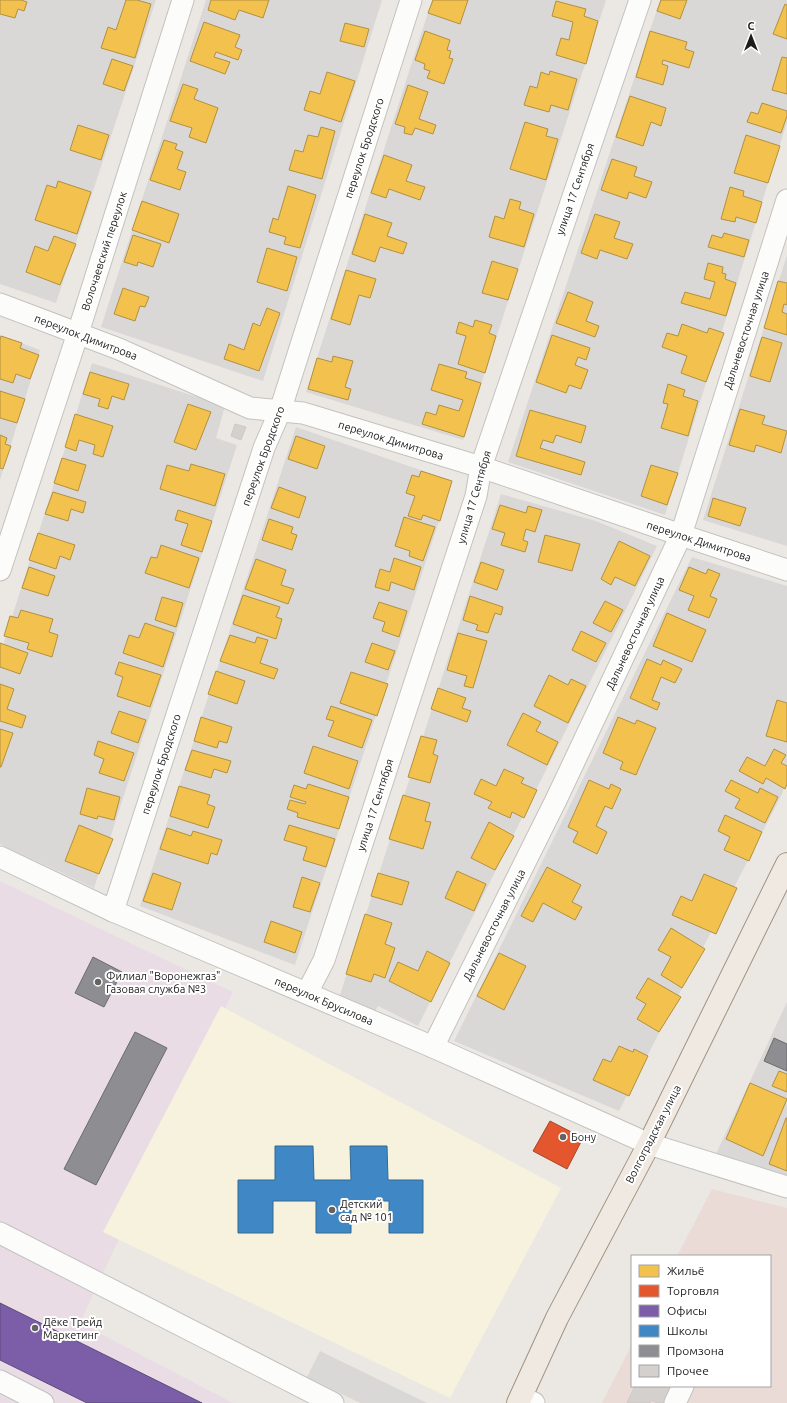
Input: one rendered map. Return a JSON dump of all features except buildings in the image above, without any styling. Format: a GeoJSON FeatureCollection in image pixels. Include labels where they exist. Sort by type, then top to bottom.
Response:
{"type":"FeatureCollection","features":[{"type":"Feature","properties":{"kind":"main road","name":"Волгоградская улица"},"geometry":{"type":"LineString","coordinates":[[524,1401],[557,1318],[649,1144],[787,864]]}},
{"type":"Feature","properties":{"kind":"street","name":"Волочаевский переулок"},"geometry":{"type":"LineString","coordinates":[[0,570],[78,333],[183,0]]}},
{"type":"Feature","properties":{"kind":"street","name":"переулок Бродского"},"geometry":{"type":"LineString","coordinates":[[113,912],[264,448],[280,411],[411,0]]}},
{"type":"Feature","properties":{"kind":"street","name":"улица 17 Сентября"},"geometry":{"type":"LineString","coordinates":[[307,993],[324,960],[476,496],[481,467],[640,0]]}},
{"type":"Feature","properties":{"kind":"street","name":"Дальневосточная улица"},"geometry":{"type":"LineString","coordinates":[[432,1047],[556,800],[680,535],[787,200]]}},
{"type":"Feature","properties":{"kind":"street","name":"переулок Димитрова"},"geometry":{"type":"LineString","coordinates":[[0,304],[119,349],[250,408],[303,413],[481,467],[787,570]]}},
{"type":"Feature","properties":{"kind":"street","name":"переулок Брусилова"},"geometry":{"type":"LineString","coordinates":[[0,857],[113,912],[432,1047],[649,1144],[787,1187]]}},
{"type":"Feature","properties":{"kind":"street"},"geometry":{"type":"LineString","coordinates":[[0,1233],[333,1403]]}},
{"type":"Feature","properties":{"kind":"street"},"geometry":{"type":"LineString","coordinates":[[0,1381],[43,1403]]}},
{"type":"Feature","properties":{"kind":"street"},"geometry":{"type":"LineString","coordinates":[[675,1403],[683,1387]]}},
{"type":"Feature","properties":{"kind":"shaded area"},"geometry":{"type":"Polygon","coordinates":[[[0,0],[156,0],[56,303],[0,284],[0,0]]]}},
{"type":"Feature","properties":{"kind":"shaded area"},"geometry":{"type":"Polygon","coordinates":[[[206,0],[382,0],[263,381],[101,327],[206,0]]]}},
{"type":"Feature","properties":{"kind":"shaded area"},"geometry":{"type":"Polygon","coordinates":[[[432,0],[606,0],[463,440],[306,392],[432,0]]]}},
{"type":"Feature","properties":{"kind":"shaded area"},"geometry":{"type":"Polygon","coordinates":[[[660,0],[787,0],[787,122],[665,515],[508,462],[660,0]]]}},
{"type":"Feature","properties":{"kind":"shaded area"},"geometry":{"type":"Polygon","coordinates":[[[787,255],[787,546],[703,520],[787,255]]]}},
{"type":"Feature","properties":{"kind":"shaded area"},"geometry":{"type":"Polygon","coordinates":[[[0,335],[40,350],[0,480],[0,335]]]}},
{"type":"Feature","properties":{"kind":"shaded area"},"geometry":{"type":"Polygon","coordinates":[[[92,363],[225,406],[216,438],[237,445],[94,888],[0,844],[0,655],[92,363]]]}},
{"type":"Feature","properties":{"kind":"shaded area"},"geometry":{"type":"Polygon","coordinates":[[[296,427],[452,481],[295,965],[140,906],[296,427]]]}},
{"type":"Feature","properties":{"kind":"shaded area"},"geometry":{"type":"Polygon","coordinates":[[[501,494],[596,521],[657,546],[418,1026],[378,1006],[375,1011],[339,998],[501,494]]]}},
{"type":"Feature","properties":{"kind":"shaded area"},"geometry":{"type":"Polygon","coordinates":[[[692,557],[787,586],[787,778],[782,794],[619,1111],[454,1041],[692,557]]]}},
{"type":"Feature","properties":{"kind":"shaded area"},"geometry":{"type":"Polygon","coordinates":[[[0,881],[233,992],[80,1323],[233,1403],[0,1403],[0,881]]]}},
{"type":"Feature","properties":{"kind":"shaded area"},"geometry":{"type":"Polygon","coordinates":[[[787,1002],[787,1176],[716,1154],[787,1002]]]}},
{"type":"Feature","properties":{"kind":"shaded area","name":"Детский сад № 101"},"geometry":{"type":"Polygon","coordinates":[[[221,1006],[561,1188],[450,1398],[103,1232],[221,1006]]]}},
{"type":"Feature","properties":{"kind":"shaded area"},"geometry":{"type":"Polygon","coordinates":[[[712,1189],[787,1208],[787,1403],[602,1403],[631,1346],[631,1387],[771,1387],[771,1255],[678,1255],[712,1189]]]}},
{"type":"Feature","properties":{"kind":"shaded area"},"geometry":{"type":"Polygon","coordinates":[[[320,1351],[427,1403],[360,1403],[307,1377],[320,1351]]]}},
{"type":"Feature","properties":{"kind":"place","name":"Филиал \"Воронежгаз\" Газовая служба №3"},"geometry":{"type":"Point","coordinates":[98,982]}},
{"type":"Feature","properties":{"kind":"place","name":"Бону"},"geometry":{"type":"Point","coordinates":[563,1137]}},
{"type":"Feature","properties":{"kind":"place","name":"Детский сад № 101"},"geometry":{"type":"Point","coordinates":[332,1210]}},
{"type":"Feature","properties":{"kind":"place","name":"Дёке Трейд Маркетинг"},"geometry":{"type":"Point","coordinates":[35,1328]}}]}
